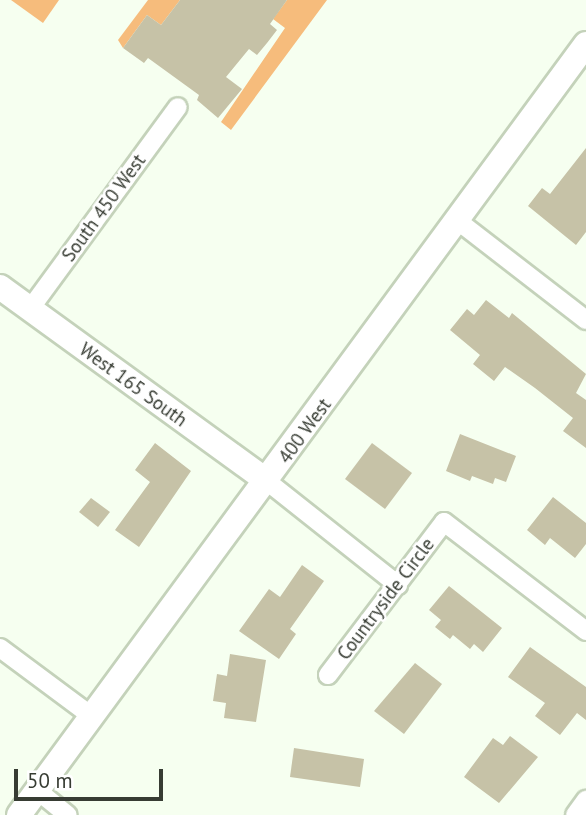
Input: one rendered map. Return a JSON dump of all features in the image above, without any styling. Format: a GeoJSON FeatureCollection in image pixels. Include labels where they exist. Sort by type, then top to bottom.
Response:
{"type":"FeatureCollection","features":[{"type":"Feature","properties":{"kind":"main road","name":"400 West"},"geometry":{"type":"LineString","coordinates":[[19,815],[268,482],[586,44]]}},
{"type":"Feature","properties":{"kind":"main road","name":"West 165 South"},"geometry":{"type":"LineString","coordinates":[[0,287],[268,482]]}},
{"type":"Feature","properties":{"kind":"street","name":"South 450 West"},"geometry":{"type":"LineString","coordinates":[[30,309],[178,107]]}},
{"type":"Feature","properties":{"kind":"street"},"geometry":{"type":"LineString","coordinates":[[458,221],[586,320]]}},
{"type":"Feature","properties":{"kind":"street"},"geometry":{"type":"LineString","coordinates":[[268,482],[398,585]]}},
{"type":"Feature","properties":{"kind":"street","name":"Countryside Circle"},"geometry":{"type":"LineString","coordinates":[[328,675],[444,522],[586,631]]}},
{"type":"Feature","properties":{"kind":"street"},"geometry":{"type":"LineString","coordinates":[[0,648],[93,717]]}},
{"type":"Feature","properties":{"kind":"street"},"geometry":{"type":"LineString","coordinates":[[38,791],[68,815]]}},
{"type":"Feature","properties":{"kind":"street"},"geometry":{"type":"LineString","coordinates":[[575,815],[586,800]]}},
{"type":"Feature","properties":{"kind":"shaded area"},"geometry":{"type":"Polygon","coordinates":[[[11,0],[59,0],[43,23],[11,0]]]}},
{"type":"Feature","properties":{"kind":"shaded area"},"geometry":{"type":"Polygon","coordinates":[[[148,0],[180,0],[161,25],[147,15],[123,48],[118,40],[148,0]]]}},
{"type":"Feature","properties":{"kind":"shaded area"},"geometry":{"type":"Polygon","coordinates":[[[287,0],[327,0],[231,130],[221,122],[285,28],[273,19],[287,0]]]}},
{"type":"Feature","properties":{"kind":"building"},"geometry":{"type":"Polygon","coordinates":[[[180,0],[287,0],[270,24],[277,30],[267,43],[257,55],[249,49],[226,77],[242,89],[218,118],[197,100],[199,95],[148,58],[144,63],[123,48],[147,15],[161,25],[180,0]]]}},
{"type":"Feature","properties":{"kind":"building"},"geometry":{"type":"Polygon","coordinates":[[[586,148],[586,232],[576,245],[528,206],[542,188],[550,194],[586,148]]]}},
{"type":"Feature","properties":{"kind":"building"},"geometry":{"type":"Polygon","coordinates":[[[486,300],[509,318],[512,313],[586,374],[576,393],[586,400],[586,448],[563,431],[573,418],[505,367],[494,381],[473,364],[480,355],[450,330],[467,309],[474,315],[486,300]]]}},
{"type":"Feature","properties":{"kind":"building"},"geometry":{"type":"Polygon","coordinates":[[[460,434],[516,456],[506,482],[495,478],[493,484],[472,476],[470,481],[446,471],[460,434]]]}},
{"type":"Feature","properties":{"kind":"building"},"geometry":{"type":"Polygon","coordinates":[[[155,443],[191,471],[139,547],[115,530],[150,482],[135,470],[155,443]]]}},
{"type":"Feature","properties":{"kind":"building"},"geometry":{"type":"Polygon","coordinates":[[[372,443],[412,473],[385,509],[345,479],[372,443]]]}},
{"type":"Feature","properties":{"kind":"building"},"geometry":{"type":"Polygon","coordinates":[[[553,497],[586,523],[586,544],[575,558],[550,538],[545,545],[527,530],[553,497]]]}},
{"type":"Feature","properties":{"kind":"building"},"geometry":{"type":"Polygon","coordinates":[[[91,498],[110,512],[98,527],[79,512],[91,498]]]}},
{"type":"Feature","properties":{"kind":"building"},"geometry":{"type":"Polygon","coordinates":[[[302,565],[324,581],[290,629],[296,634],[279,659],[239,631],[269,589],[280,597],[302,565]]]}},
{"type":"Feature","properties":{"kind":"building"},"geometry":{"type":"Polygon","coordinates":[[[449,586],[502,628],[483,652],[474,644],[470,649],[453,635],[450,639],[435,627],[441,620],[429,610],[449,586]]]}},
{"type":"Feature","properties":{"kind":"building"},"geometry":{"type":"Polygon","coordinates":[[[530,647],[586,687],[586,720],[577,713],[560,735],[535,716],[545,703],[508,677],[530,647]]]}},
{"type":"Feature","properties":{"kind":"building"},"geometry":{"type":"Polygon","coordinates":[[[230,654],[266,660],[256,722],[224,718],[226,703],[213,701],[217,674],[227,676],[230,654]]]}},
{"type":"Feature","properties":{"kind":"building"},"geometry":{"type":"Polygon","coordinates":[[[415,663],[442,684],[404,734],[374,711],[415,663]]]}},
{"type":"Feature","properties":{"kind":"building"},"geometry":{"type":"Polygon","coordinates":[[[510,736],[538,757],[499,803],[464,777],[493,738],[503,745],[510,736]]]}},
{"type":"Feature","properties":{"kind":"building"},"geometry":{"type":"Polygon","coordinates":[[[294,748],[364,759],[360,787],[290,777],[294,748]]]}}]}
